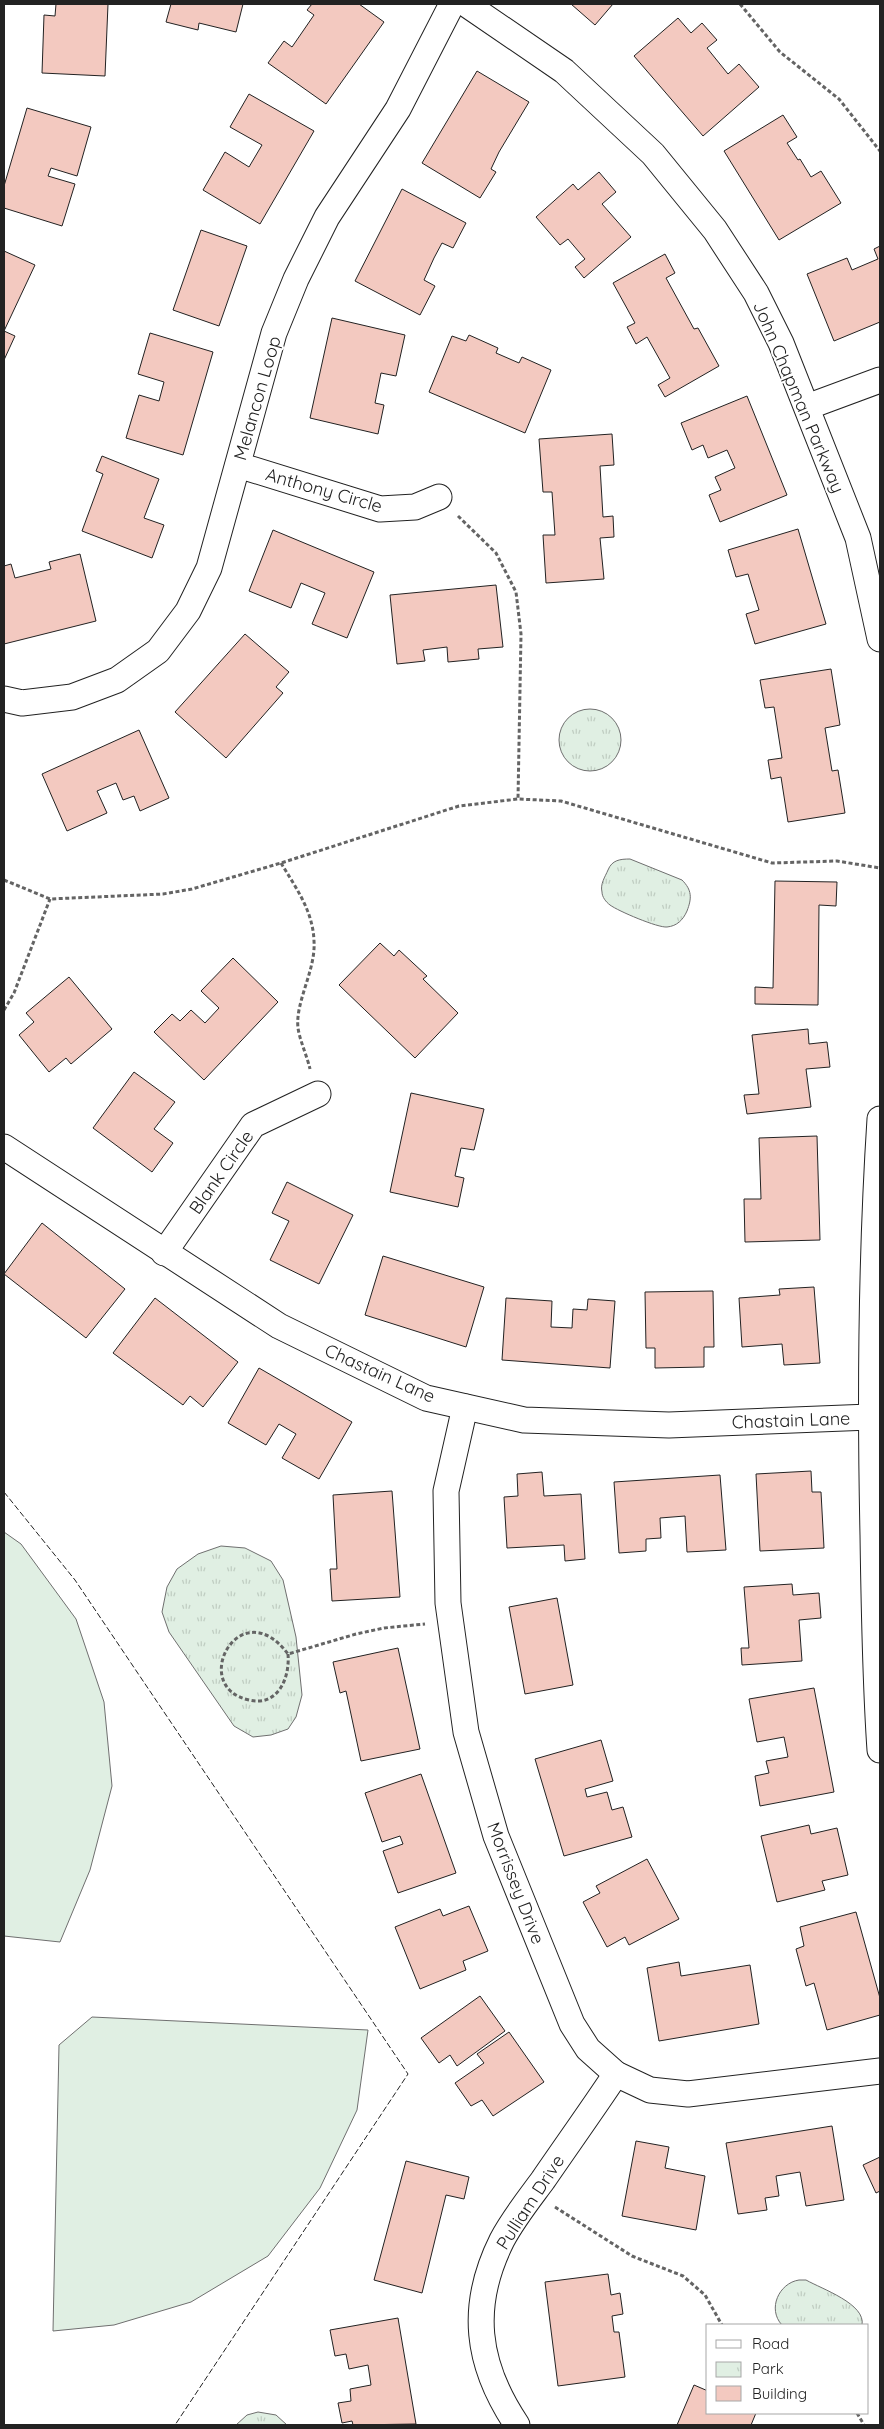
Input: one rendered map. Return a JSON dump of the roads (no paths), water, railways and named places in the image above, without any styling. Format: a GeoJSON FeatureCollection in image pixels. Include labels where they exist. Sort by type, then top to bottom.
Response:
{"type":"FeatureCollection","features":[{"type":"Feature","properties":{"kind":"street","name":"Melancon Loop"},"geometry":{"type":"LineString","coordinates":[[4,699],[22,703],[72,697],[117,680],[158,651],[188,611],[209,568],[274,333],[296,279],[327,217],[398,109],[452,4]]}},
{"type":"Feature","properties":{"kind":"street","name":"John Chapman Parkway"},"geometry":{"type":"LineString","coordinates":[[466,4],[564,71],[653,154],[715,230],[756,293],[781,343],[807,407],[858,538],[874,603],[880,639]]}},
{"type":"Feature","properties":{"kind":"street"},"geometry":{"type":"LineString","coordinates":[[807,407],[880,380]]}},
{"type":"Feature","properties":{"kind":"street","name":"Anthony Circle"},"geometry":{"type":"LineString","coordinates":[[238,465],[380,509],[415,507],[439,498]]}},
{"type":"Feature","properties":{"kind":"street","name":"Blank Circle"},"geometry":{"type":"LineString","coordinates":[[164,1253],[253,1125],[318,1094]]}},
{"type":"Feature","properties":{"kind":"street"},"geometry":{"type":"LineString","coordinates":[[880,1119],[875,1193],[870,1417],[876,1694],[880,1750]]}},
{"type":"Feature","properties":{"kind":"street","name":"Chastain Lane"},"geometry":{"type":"LineString","coordinates":[[4,1147],[164,1253],[279,1326],[426,1398],[524,1420],[669,1426],[870,1417]]}},
{"type":"Feature","properties":{"kind":"street","name":"Morrissey Drive"},"geometry":{"type":"LineString","coordinates":[[465,1407],[446,1492],[450,1622],[466,1732],[496,1836],[572,2024],[588,2049],[616,2074],[650,2090],[688,2094],[880,2071]]}},
{"type":"Feature","properties":{"kind":"street","name":"Pulliam Drive"},"geometry":{"type":"LineString","coordinates":[[517,2425],[502,2403],[485,2362],[480,2318],[486,2275],[503,2238],[616,2074]]}}]}
